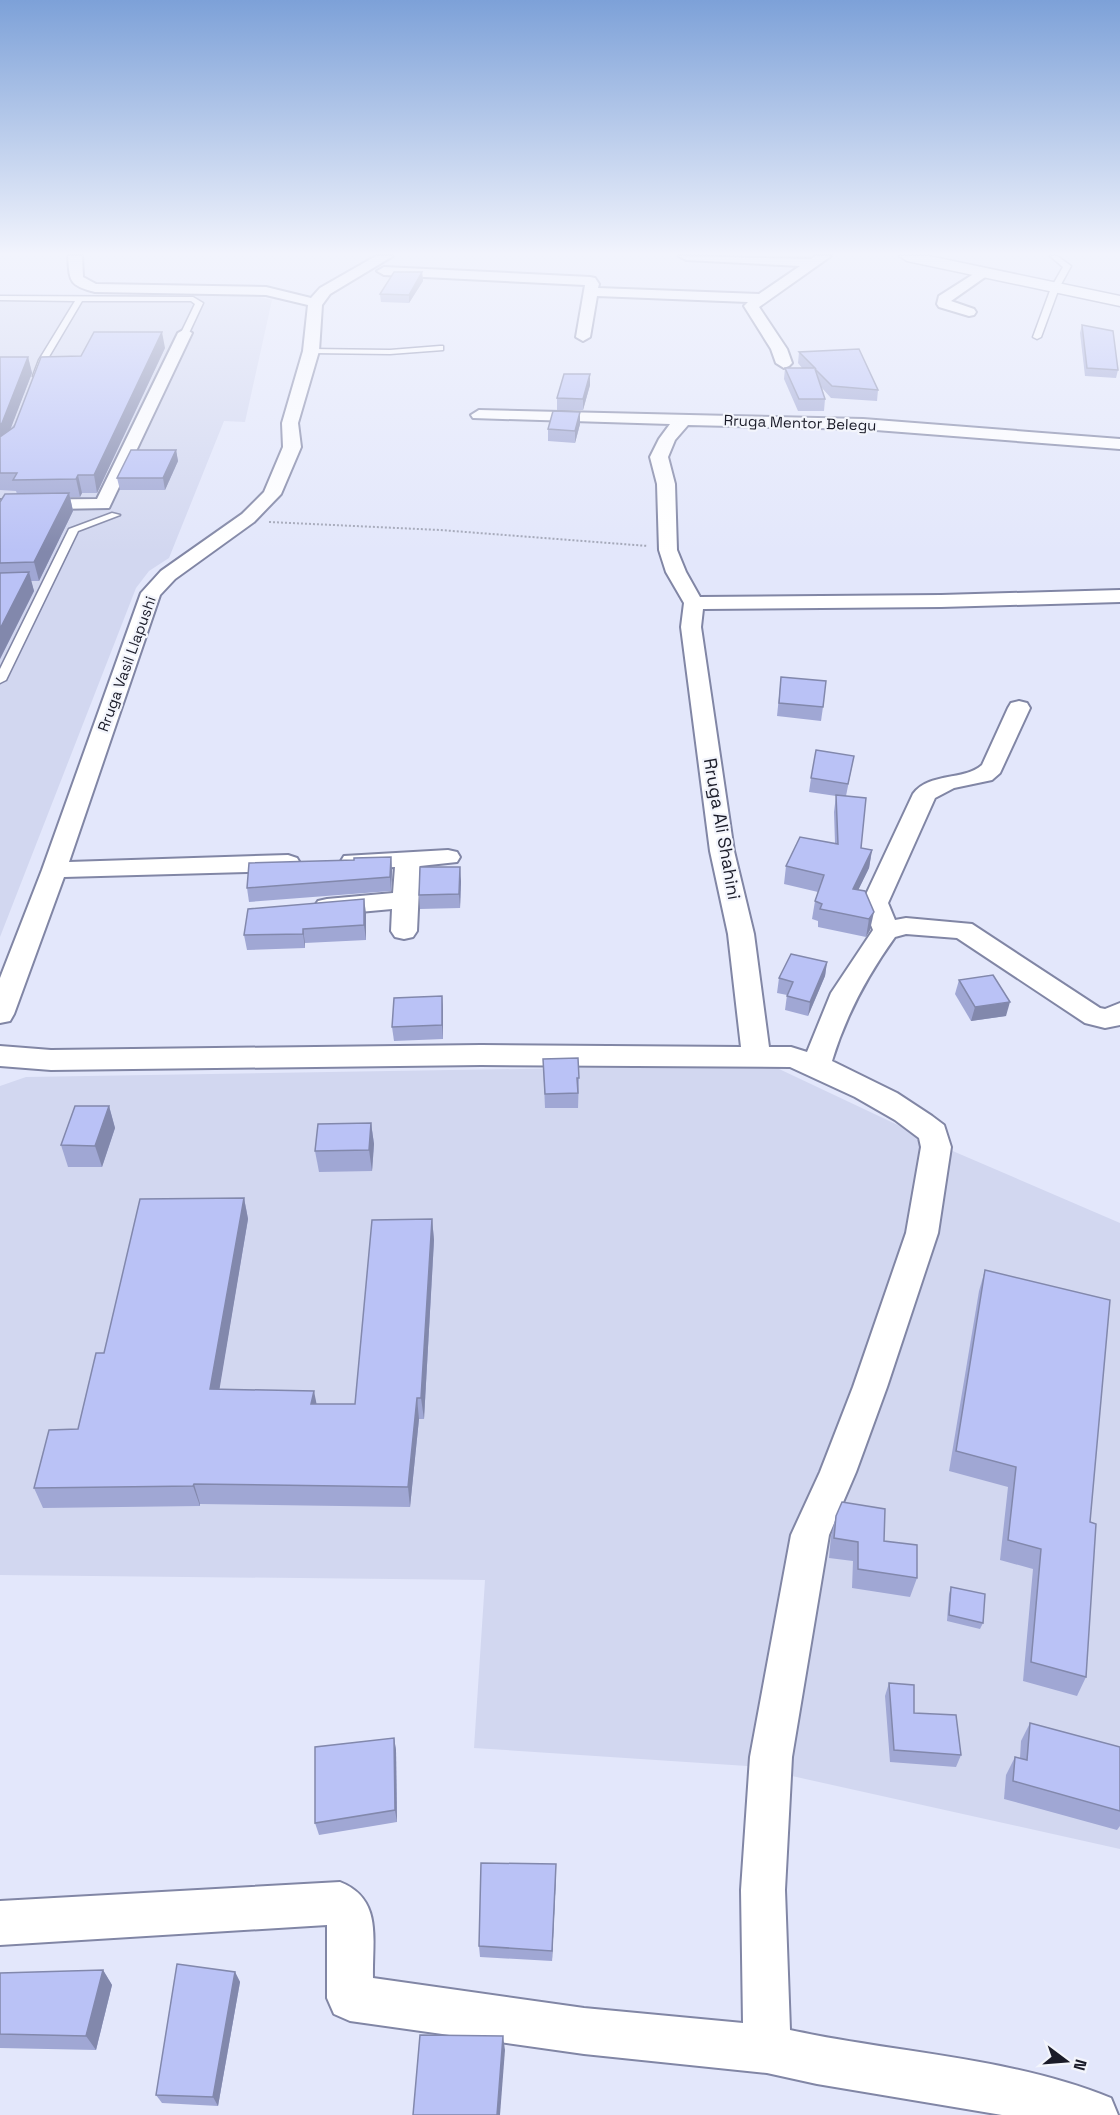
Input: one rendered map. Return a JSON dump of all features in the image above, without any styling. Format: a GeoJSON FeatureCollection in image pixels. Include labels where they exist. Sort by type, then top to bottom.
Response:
{"type":"FeatureCollection","features":[{"type":"Feature","properties":{"kind":"street"},"geometry":{"type":"LineString","coordinates":[[0,504],[103,504],[175,355]]}},
{"type":"Feature","properties":{"kind":"street","name":"Rruga Vasil Llapushi"},"geometry":{"type":"LineString","coordinates":[[0,1014],[54,870],[151,593],[168,575],[248,518],[272,494],[292,447],[290,423],[309,355]]}},
{"type":"Feature","properties":{"kind":"street"},"geometry":{"type":"LineString","coordinates":[[780,355],[784,363]]}},
{"type":"Feature","properties":{"kind":"street","name":"Rruga Mentor Belegu"},"geometry":{"type":"LineString","coordinates":[[479,415],[863,424],[1120,444]]}},
{"type":"Feature","properties":{"kind":"street"},"geometry":{"type":"LineString","coordinates":[[683,420],[667,440],[659,457],[666,484],[668,550],[676,572],[694,603],[941,601],[1120,596]]}},
{"type":"Feature","properties":{"kind":"street","name":"Rruga Ali Shahini"},"geometry":{"type":"LineString","coordinates":[[694,603],[691,627],[710,766],[722,851],[741,934],[756,1056]]}},
{"type":"Feature","properties":{"kind":"street"},"geometry":{"type":"LineString","coordinates":[[886,930],[875,903],[925,794],[947,783],[984,776],[992,768],[1019,708]]}},
{"type":"Feature","properties":{"kind":"street"},"geometry":{"type":"LineString","coordinates":[[54,870],[448,857]]}},
{"type":"Feature","properties":{"kind":"street"},"geometry":{"type":"LineString","coordinates":[[404,931],[408,859]]}},
{"type":"Feature","properties":{"kind":"street"},"geometry":{"type":"LineString","coordinates":[[303,909],[406,900]]}},
{"type":"Feature","properties":{"kind":"street"},"geometry":{"type":"LineString","coordinates":[[817,1065],[833,1013],[868,953],[886,930],[906,926],[963,930],[1081,1007],[1090,1016],[1111,1018],[1120,1012]]}},
{"type":"Feature","properties":{"kind":"street"},"geometry":{"type":"LineString","coordinates":[[0,1056],[51,1060],[481,1055],[791,1057],[817,1065],[925,1123],[933,1132],[936,1147],[922,1233],[870,1387],[838,1472],[810,1535],[771,1757],[763,1890],[767,2049]]}},
{"type":"Feature","properties":{"kind":"street"},"geometry":{"type":"LineString","coordinates":[[0,1923],[340,1904],[349,1914],[350,1998],[584,2031],[767,2049],[817,2060],[1008,2092],[1094,2115]]}},
{"type":"Feature","properties":{"kind":"lane"},"geometry":{"type":"LineString","coordinates":[[36,381],[46,355]]}},
{"type":"Feature","properties":{"kind":"lane"},"geometry":{"type":"LineString","coordinates":[[0,680],[40,586],[74,529],[115,515]]}},
{"type":"Feature","properties":{"kind":"path"},"geometry":{"type":"LineString","coordinates":[[248,518],[276,524],[440,530],[633,544],[668,550]]}},
{"type":"Feature","properties":{"kind":"shaded area"},"geometry":{"type":"Polygon","coordinates":[[[0,355],[260,355],[245,422],[224,421],[169,558],[149,571],[136,588],[0,937],[0,355]]]}},
{"type":"Feature","properties":{"kind":"shaded area"},"geometry":{"type":"Polygon","coordinates":[[[578,1068],[777,1068],[955,1152],[1120,1223],[1120,1849],[747,1766],[474,1748],[485,1580],[0,1575],[0,1086],[26,1077],[578,1068]]]}},
{"type":"Feature","properties":{"kind":"building"},"geometry":{"type":"Polygon","coordinates":[[[151,355],[94,475],[78,475],[76,479],[13,480],[17,473],[0,473],[0,437],[14,427],[41,357],[151,355]]]}},
{"type":"Feature","properties":{"kind":"building"},"geometry":{"type":"Polygon","coordinates":[[[802,355],[862,355],[878,390],[832,386],[815,369],[825,399],[799,399],[785,368],[815,368],[802,355]]]}},
{"type":"Feature","properties":{"kind":"building"},"geometry":{"type":"Polygon","coordinates":[[[1085,355],[1116,355],[1118,370],[1087,368],[1085,355]]]}},
{"type":"Feature","properties":{"kind":"building"},"geometry":{"type":"Polygon","coordinates":[[[0,357],[28,357],[0,425],[0,357]]]}},
{"type":"Feature","properties":{"kind":"building"},"geometry":{"type":"Polygon","coordinates":[[[564,374],[590,374],[583,399],[557,398],[564,374]]]}},
{"type":"Feature","properties":{"kind":"building"},"geometry":{"type":"Polygon","coordinates":[[[553,411],[580,412],[575,431],[548,429],[553,411]]]}},
{"type":"Feature","properties":{"kind":"building"},"geometry":{"type":"Polygon","coordinates":[[[131,450],[176,450],[163,478],[117,478],[131,450]]]}},
{"type":"Feature","properties":{"kind":"building"},"geometry":{"type":"Polygon","coordinates":[[[69,493],[34,562],[0,563],[0,502],[5,494],[69,493]]]}},
{"type":"Feature","properties":{"kind":"building"},"geometry":{"type":"Polygon","coordinates":[[[29,572],[0,629],[0,573],[29,572]]]}},
{"type":"Feature","properties":{"kind":"building"},"geometry":{"type":"Polygon","coordinates":[[[781,677],[826,681],[823,707],[779,703],[781,677]]]}},
{"type":"Feature","properties":{"kind":"building"},"geometry":{"type":"Polygon","coordinates":[[[816,750],[854,756],[848,784],[811,778],[816,750]]]}},
{"type":"Feature","properties":{"kind":"building"},"geometry":{"type":"Polygon","coordinates":[[[836,795],[866,798],[861,848],[872,850],[853,889],[865,891],[874,912],[869,919],[820,909],[822,904],[815,901],[824,875],[786,866],[800,837],[838,844],[836,795]]]}},
{"type":"Feature","properties":{"kind":"building"},"geometry":{"type":"Polygon","coordinates":[[[391,857],[390,877],[247,888],[249,863],[391,857]]]}},
{"type":"Feature","properties":{"kind":"building"},"geometry":{"type":"Polygon","coordinates":[[[420,867],[460,867],[459,894],[419,895],[420,867]]]}},
{"type":"Feature","properties":{"kind":"building"},"geometry":{"type":"Polygon","coordinates":[[[364,899],[364,925],[303,929],[303,934],[244,935],[248,909],[364,899]]]}},
{"type":"Feature","properties":{"kind":"building"},"geometry":{"type":"Polygon","coordinates":[[[791,954],[827,962],[810,1002],[787,996],[793,982],[779,978],[791,954]]]}},
{"type":"Feature","properties":{"kind":"building"},"geometry":{"type":"Polygon","coordinates":[[[993,975],[1010,1002],[975,1007],[959,980],[993,975]]]}},
{"type":"Feature","properties":{"kind":"building"},"geometry":{"type":"Polygon","coordinates":[[[442,996],[442,1025],[392,1027],[394,998],[442,996]]]}},
{"type":"Feature","properties":{"kind":"building"},"geometry":{"type":"Polygon","coordinates":[[[578,1058],[578,1093],[545,1094],[543,1059],[578,1058]]]}},
{"type":"Feature","properties":{"kind":"building"},"geometry":{"type":"Polygon","coordinates":[[[75,1106],[109,1106],[95,1146],[61,1145],[75,1106]]]}},
{"type":"Feature","properties":{"kind":"building"},"geometry":{"type":"Polygon","coordinates":[[[371,1123],[369,1150],[315,1151],[318,1124],[371,1123]]]}},
{"type":"Feature","properties":{"kind":"building"},"geometry":{"type":"Polygon","coordinates":[[[244,1198],[210,1389],[314,1391],[311,1404],[355,1404],[372,1220],[432,1219],[421,1398],[417,1398],[408,1487],[194,1484],[193,1486],[34,1488],[49,1430],[78,1429],[96,1353],[104,1353],[140,1199],[244,1198]]]}},
{"type":"Feature","properties":{"kind":"building"},"geometry":{"type":"Polygon","coordinates":[[[985,1270],[1110,1300],[1090,1522],[1096,1524],[1086,1677],[1031,1662],[1041,1549],[1008,1540],[1016,1467],[956,1451],[985,1270]]]}},
{"type":"Feature","properties":{"kind":"building"},"geometry":{"type":"Polygon","coordinates":[[[842,1502],[885,1509],[884,1541],[917,1545],[917,1578],[858,1569],[858,1542],[834,1538],[836,1516],[842,1502]]]}},
{"type":"Feature","properties":{"kind":"building"},"geometry":{"type":"Polygon","coordinates":[[[951,1587],[985,1594],[983,1623],[949,1615],[951,1587]]]}},
{"type":"Feature","properties":{"kind":"building"},"geometry":{"type":"Polygon","coordinates":[[[889,1683],[914,1685],[914,1713],[956,1715],[961,1755],[894,1750],[889,1683]]]}},
{"type":"Feature","properties":{"kind":"building"},"geometry":{"type":"Polygon","coordinates":[[[1030,1723],[1120,1747],[1120,1811],[1013,1781],[1015,1757],[1027,1760],[1030,1723]]]}},
{"type":"Feature","properties":{"kind":"building"},"geometry":{"type":"Polygon","coordinates":[[[394,1738],[395,1810],[315,1823],[315,1747],[394,1738]]]}},
{"type":"Feature","properties":{"kind":"building"},"geometry":{"type":"Polygon","coordinates":[[[481,1863],[556,1864],[552,1951],[479,1946],[481,1863]]]}},
{"type":"Feature","properties":{"kind":"building"},"geometry":{"type":"Polygon","coordinates":[[[177,1964],[235,1972],[213,2097],[156,2095],[177,1964]]]}},
{"type":"Feature","properties":{"kind":"building"},"geometry":{"type":"Polygon","coordinates":[[[103,1970],[86,2036],[0,2034],[0,1973],[103,1970]]]}},
{"type":"Feature","properties":{"kind":"building"},"geometry":{"type":"Polygon","coordinates":[[[420,2035],[503,2036],[497,2115],[413,2115],[420,2035]]]}}]}
